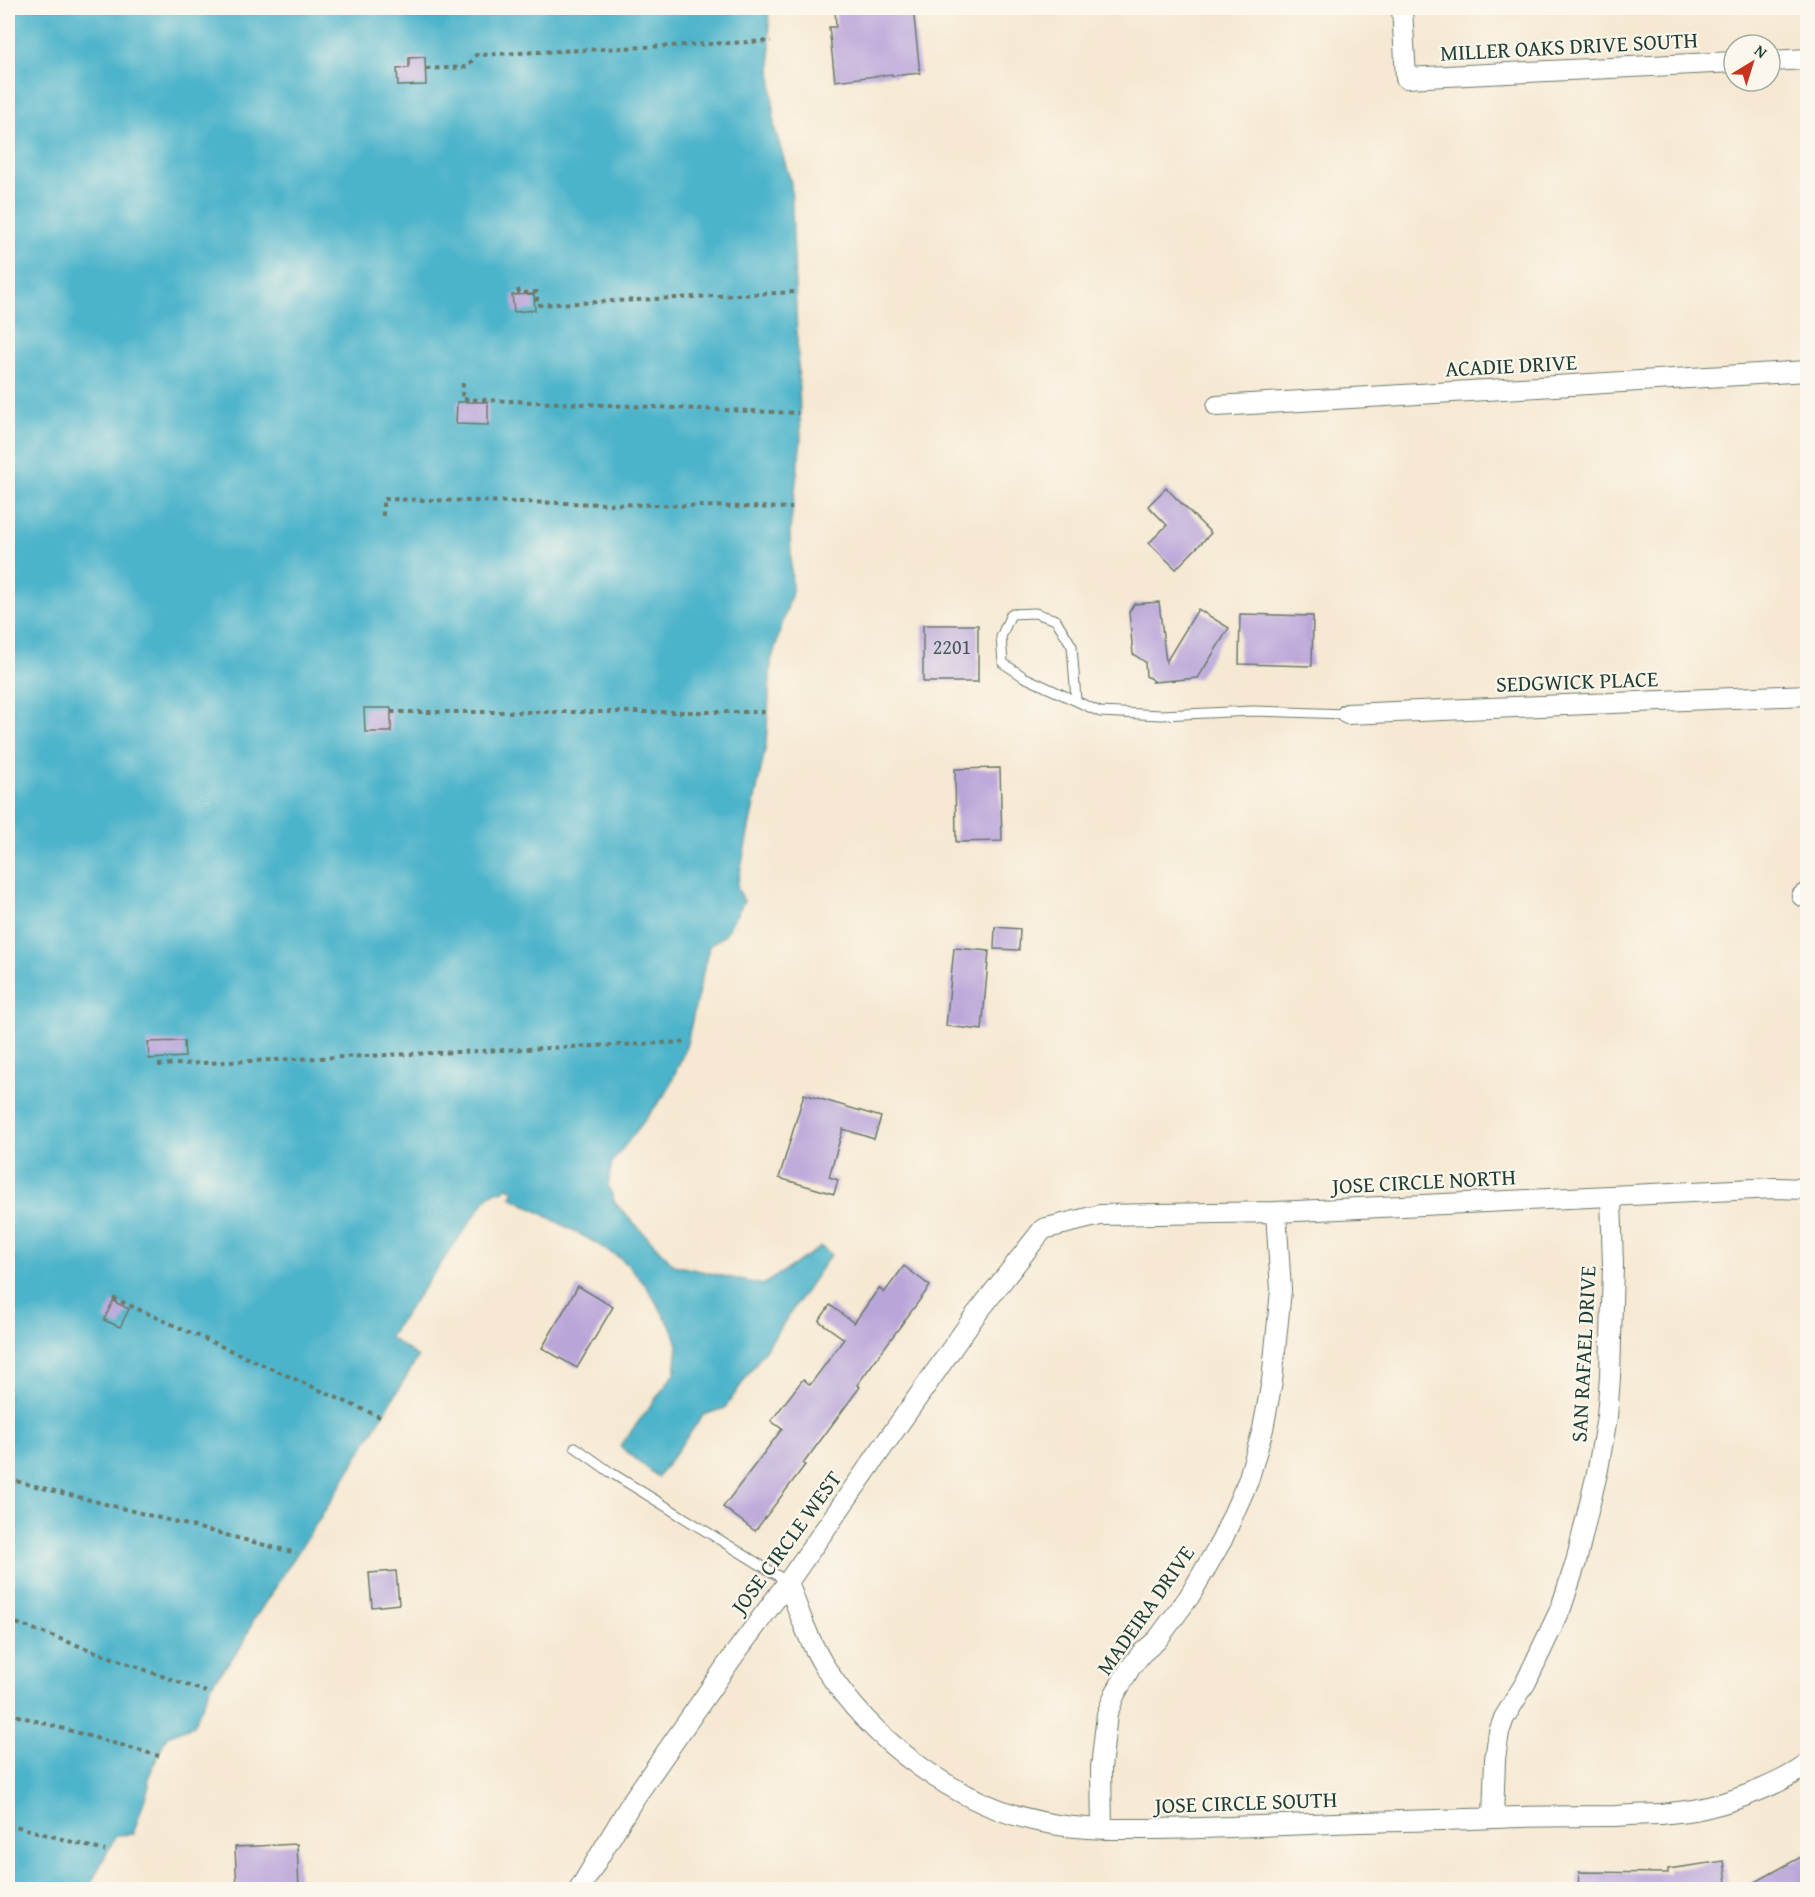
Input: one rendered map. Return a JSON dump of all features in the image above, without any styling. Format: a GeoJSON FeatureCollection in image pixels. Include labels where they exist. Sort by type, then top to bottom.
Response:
{"type":"FeatureCollection","features":[{"type":"Feature","properties":{"kind":"street","name":"MILLER OAKS DRIVE SOUTH"},"geometry":{"type":"LineString","coordinates":[[1402,8],[1406,78],[1722,63]]}},
{"type":"Feature","properties":{"kind":"street"},"geometry":{"type":"LineString","coordinates":[[1782,60],[1808,59]]}},
{"type":"Feature","properties":{"kind":"street","name":"ACADIE DRIVE"},"geometry":{"type":"LineString","coordinates":[[1217,406],[1808,371]]}},
{"type":"Feature","properties":{"kind":"street","name":"SEDGWICK PLACE"},"geometry":{"type":"LineString","coordinates":[[1347,714],[1808,695]]}},
{"type":"Feature","properties":{"kind":"street","name":"JOSE CIRCLE NORTH"},"geometry":{"type":"LineString","coordinates":[[1043,1229],[1100,1215],[1276,1212],[1775,1188],[1808,1189]]}},
{"type":"Feature","properties":{"kind":"street","name":"SAN RAFAEL DRIVE"},"geometry":{"type":"LineString","coordinates":[[1493,1818],[1499,1732],[1561,1608],[1579,1550],[1598,1469],[1607,1417],[1610,1377],[1613,1266],[1611,1196]]}},
{"type":"Feature","properties":{"kind":"street","name":"MADEIRA DRIVE"},"geometry":{"type":"LineString","coordinates":[[1102,1829],[1101,1768],[1107,1713],[1130,1668],[1157,1640],[1189,1597],[1211,1559],[1236,1511],[1257,1450],[1272,1381],[1281,1290],[1276,1212]]}},
{"type":"Feature","properties":{"kind":"street","name":"JOSE CIRCLE WEST"},"geometry":{"type":"LineString","coordinates":[[579,1890],[633,1800],[734,1655],[974,1317],[1043,1229]]}},
{"type":"Feature","properties":{"kind":"street","name":"JOSE CIRCLE SOUTH"},"geometry":{"type":"LineString","coordinates":[[788,1582],[803,1624],[822,1663],[862,1716],[899,1750],[940,1780],[986,1805],[1049,1823],[1102,1829],[1215,1828],[1366,1821],[1661,1814],[1707,1808],[1735,1800],[1787,1778],[1808,1764]]}},
{"type":"Feature","properties":{"kind":"lane"},"geometry":{"type":"LineString","coordinates":[[1076,700],[1072,646],[1056,620],[1035,613],[1011,615],[1001,637],[1003,663],[1024,677],[1100,712],[1161,715],[1252,711],[1347,714]]}},
{"type":"Feature","properties":{"kind":"lane"},"geometry":{"type":"LineString","coordinates":[[575,1447],[610,1472],[788,1582]]}},
{"type":"Feature","properties":{"kind":"path"},"geometry":{"type":"LineString","coordinates":[[426,69],[467,67],[476,55],[771,41]]}},
{"type":"Feature","properties":{"kind":"path"},"geometry":{"type":"LineString","coordinates":[[518,288],[519,293],[537,292],[537,305],[794,292]]}},
{"type":"Feature","properties":{"kind":"path"},"geometry":{"type":"LineString","coordinates":[[463,383],[462,399],[798,413]]}},
{"type":"Feature","properties":{"kind":"path"},"geometry":{"type":"LineString","coordinates":[[383,516],[383,499],[792,508]]}},
{"type":"Feature","properties":{"kind":"path"},"geometry":{"type":"LineString","coordinates":[[391,712],[767,712]]}},
{"type":"Feature","properties":{"kind":"path"},"geometry":{"type":"LineString","coordinates":[[158,1065],[686,1042]]}},
{"type":"Feature","properties":{"kind":"path"},"geometry":{"type":"LineString","coordinates":[[112,1298],[381,1417]]}},
{"type":"Feature","properties":{"kind":"path"},"geometry":{"type":"LineString","coordinates":[[8,1479],[296,1553]]}},
{"type":"Feature","properties":{"kind":"path"},"geometry":{"type":"LineString","coordinates":[[8,1620],[206,1692]]}},
{"type":"Feature","properties":{"kind":"path"},"geometry":{"type":"LineString","coordinates":[[8,1713],[159,1756]]}},
{"type":"Feature","properties":{"kind":"path"},"geometry":{"type":"LineString","coordinates":[[8,1824],[105,1851]]}},
{"type":"Feature","properties":{"kind":"water"},"geometry":{"type":"Polygon","coordinates":[[[8,8],[768,8],[774,126],[791,183],[801,440],[790,531],[792,592],[771,661],[766,745],[737,887],[744,901],[725,935],[709,946],[686,1047],[668,1090],[612,1162],[608,1185],[615,1203],[674,1265],[763,1285],[821,1247],[831,1254],[725,1408],[703,1415],[658,1477],[620,1446],[675,1373],[678,1345],[674,1332],[647,1287],[620,1258],[511,1197],[514,1190],[506,1186],[503,1192],[497,1191],[489,1195],[389,1337],[418,1357],[329,1504],[253,1621],[243,1644],[213,1682],[193,1726],[167,1736],[148,1778],[149,1786],[133,1834],[116,1835],[88,1889],[8,1890],[8,8]]]}},
{"type":"Feature","properties":{"kind":"building"},"geometry":{"type":"Polygon","coordinates":[[[835,8],[913,8],[920,73],[835,81],[829,27],[836,27],[835,8]]]}},
{"type":"Feature","properties":{"kind":"building"},"geometry":{"type":"Polygon","coordinates":[[[425,57],[426,85],[398,86],[397,69],[409,68],[409,58],[425,57]]]}},
{"type":"Feature","properties":{"kind":"building"},"geometry":{"type":"Polygon","coordinates":[[[534,294],[535,310],[514,312],[512,295],[534,294]]]}},
{"type":"Feature","properties":{"kind":"building"},"geometry":{"type":"Polygon","coordinates":[[[457,402],[488,402],[488,425],[456,424],[457,402]]]}},
{"type":"Feature","properties":{"kind":"building"},"geometry":{"type":"Polygon","coordinates":[[[1166,488],[1211,533],[1176,569],[1149,543],[1167,525],[1148,506],[1166,488]]]}},
{"type":"Feature","properties":{"kind":"building"},"geometry":{"type":"Polygon","coordinates":[[[1159,602],[1166,662],[1198,609],[1229,628],[1198,678],[1153,682],[1146,676],[1145,662],[1133,654],[1129,612],[1134,604],[1159,602]]]}},
{"type":"Feature","properties":{"kind":"building"},"geometry":{"type":"Polygon","coordinates":[[[1240,614],[1313,616],[1312,666],[1239,664],[1240,614]]]}},
{"type":"Feature","properties":{"kind":"building"},"geometry":{"type":"Polygon","coordinates":[[[923,625],[978,625],[978,682],[923,682],[923,625]]]}},
{"type":"Feature","properties":{"kind":"building"},"geometry":{"type":"Polygon","coordinates":[[[364,708],[391,708],[391,732],[365,732],[364,708]]]}},
{"type":"Feature","properties":{"kind":"building"},"geometry":{"type":"Polygon","coordinates":[[[1000,768],[1002,841],[956,842],[955,769],[1000,768]]]}},
{"type":"Feature","properties":{"kind":"building"},"geometry":{"type":"Polygon","coordinates":[[[995,927],[1020,929],[1019,950],[994,949],[995,927]]]}},
{"type":"Feature","properties":{"kind":"building"},"geometry":{"type":"Polygon","coordinates":[[[954,948],[989,951],[982,1030],[946,1026],[954,948]]]}},
{"type":"Feature","properties":{"kind":"building"},"geometry":{"type":"Polygon","coordinates":[[[184,1041],[185,1057],[149,1059],[148,1042],[184,1041]]]}},
{"type":"Feature","properties":{"kind":"building"},"geometry":{"type":"Polygon","coordinates":[[[804,1094],[881,1117],[874,1139],[843,1129],[829,1177],[838,1180],[834,1194],[779,1178],[804,1094]]]}},
{"type":"Feature","properties":{"kind":"building"},"geometry":{"type":"Polygon","coordinates":[[[904,1266],[930,1286],[857,1385],[860,1387],[803,1464],[805,1465],[755,1531],[723,1507],[782,1429],[771,1421],[803,1379],[810,1385],[844,1339],[819,1321],[830,1305],[854,1323],[879,1288],[884,1293],[904,1266]]]}},
{"type":"Feature","properties":{"kind":"building"},"geometry":{"type":"Polygon","coordinates":[[[578,1286],[613,1307],[577,1368],[542,1348],[578,1286]]]}},
{"type":"Feature","properties":{"kind":"building"},"geometry":{"type":"Polygon","coordinates":[[[113,1301],[129,1309],[120,1327],[104,1320],[113,1301]]]}},
{"type":"Feature","properties":{"kind":"building"},"geometry":{"type":"Polygon","coordinates":[[[396,1571],[399,1604],[372,1607],[369,1573],[396,1571]]]}},
{"type":"Feature","properties":{"kind":"building"},"geometry":{"type":"Polygon","coordinates":[[[297,1844],[299,1890],[237,1890],[235,1847],[297,1844]]]}},
{"type":"Feature","properties":{"kind":"building"},"geometry":{"type":"Polygon","coordinates":[[[1808,1853],[1808,1890],[1741,1890],[1808,1853]]]}},
{"type":"Feature","properties":{"kind":"building"},"geometry":{"type":"Polygon","coordinates":[[[1724,1861],[1728,1890],[1578,1890],[1579,1872],[1668,1873],[1668,1869],[1724,1861]]]}}]}
